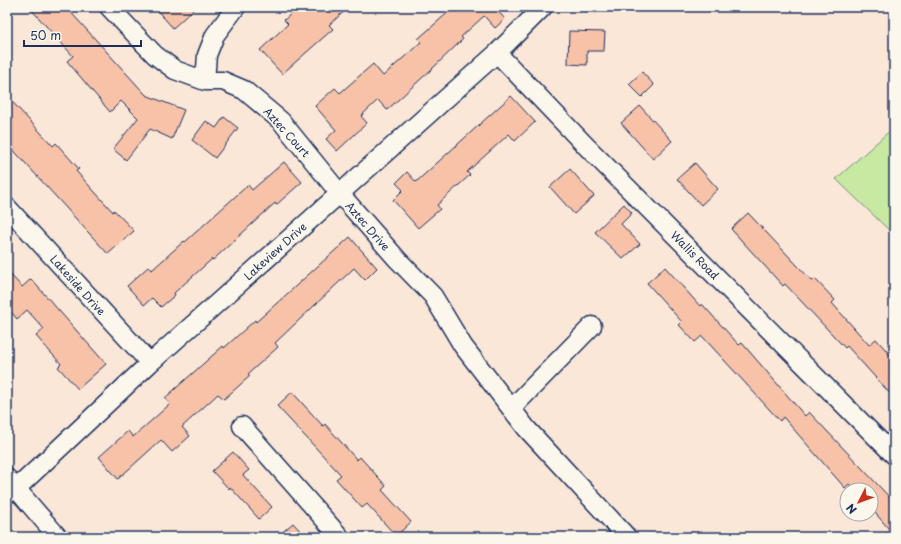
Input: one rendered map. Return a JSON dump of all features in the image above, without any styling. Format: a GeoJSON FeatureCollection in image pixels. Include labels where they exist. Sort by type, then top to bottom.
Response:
{"type":"FeatureCollection","features":[{"type":"Feature","properties":{"kind":"street","name":"Aztec Court"},"geometry":{"type":"LineString","coordinates":[[109,7],[155,55],[175,70],[204,80],[223,81],[244,90],[263,105],[281,121],[340,194]]}},
{"type":"Feature","properties":{"kind":"street"},"geometry":{"type":"LineString","coordinates":[[204,80],[207,55],[216,35],[236,7]]}},
{"type":"Feature","properties":{"kind":"street","name":"Lakeview Drive"},"geometry":{"type":"LineString","coordinates":[[10,487],[497,54],[543,7]]}},
{"type":"Feature","properties":{"kind":"street","name":"Wallis Road"},"geometry":{"type":"LineString","coordinates":[[497,54],[584,144],[894,455]]}},
{"type":"Feature","properties":{"kind":"street","name":"Aztec Drive"},"geometry":{"type":"LineString","coordinates":[[340,194],[397,259],[433,296],[463,346],[527,430],[627,537]]}},
{"type":"Feature","properties":{"kind":"street","name":"Lakeside Drive"},"geometry":{"type":"LineString","coordinates":[[7,207],[150,363]]}},
{"type":"Feature","properties":{"kind":"street"},"geometry":{"type":"LineString","coordinates":[[511,409],[592,326]]}},
{"type":"Feature","properties":{"kind":"street"},"geometry":{"type":"LineString","coordinates":[[242,426],[340,537]]}},
{"type":"Feature","properties":{"kind":"street"},"geometry":{"type":"LineString","coordinates":[[10,487],[58,537]]}},
{"type":"Feature","properties":{"kind":"green space"},"geometry":{"type":"Polygon","coordinates":[[[894,127],[894,235],[836,179],[894,127]]]}},
{"type":"Feature","properties":{"kind":"building"},"geometry":{"type":"Polygon","coordinates":[[[29,7],[66,7],[146,95],[184,110],[172,139],[150,129],[126,160],[113,149],[138,118],[121,101],[110,112],[67,61],[73,56],[29,7]]]}},
{"type":"Feature","properties":{"kind":"building"},"geometry":{"type":"Polygon","coordinates":[[[154,7],[196,7],[173,28],[154,7]]]}},
{"type":"Feature","properties":{"kind":"building"},"geometry":{"type":"Polygon","coordinates":[[[299,7],[349,7],[329,25],[333,29],[282,74],[260,50],[288,24],[284,20],[299,7]]]}},
{"type":"Feature","properties":{"kind":"building"},"geometry":{"type":"Polygon","coordinates":[[[454,7],[494,7],[505,19],[495,28],[484,16],[461,37],[463,39],[387,110],[378,100],[361,116],[367,123],[337,151],[326,139],[336,130],[315,106],[335,88],[340,93],[373,64],[383,76],[421,42],[418,39],[454,7]]]}},
{"type":"Feature","properties":{"kind":"building"},"geometry":{"type":"Polygon","coordinates":[[[569,31],[605,32],[604,51],[587,51],[587,65],[568,64],[569,31]]]}},
{"type":"Feature","properties":{"kind":"building"},"geometry":{"type":"Polygon","coordinates":[[[642,72],[654,85],[642,97],[629,84],[642,72]]]}},
{"type":"Feature","properties":{"kind":"building"},"geometry":{"type":"Polygon","coordinates":[[[7,96],[53,146],[56,143],[79,169],[76,171],[113,212],[114,210],[134,231],[108,254],[7,143],[7,96]]]}},
{"type":"Feature","properties":{"kind":"building"},"geometry":{"type":"Polygon","coordinates":[[[511,96],[535,122],[515,141],[509,134],[467,172],[470,175],[437,205],[440,209],[418,228],[393,200],[403,190],[396,183],[407,172],[416,182],[511,96]]]}},
{"type":"Feature","properties":{"kind":"building"},"geometry":{"type":"Polygon","coordinates":[[[640,106],[672,141],[653,159],[621,123],[640,106]]]}},
{"type":"Feature","properties":{"kind":"building"},"geometry":{"type":"Polygon","coordinates":[[[224,117],[238,128],[215,158],[192,140],[206,121],[216,128],[224,117]]]}},
{"type":"Feature","properties":{"kind":"building"},"geometry":{"type":"Polygon","coordinates":[[[284,162],[302,182],[276,205],[275,203],[213,260],[212,259],[174,293],[175,295],[161,307],[152,298],[144,305],[127,286],[149,266],[152,270],[248,185],[252,190],[284,162]]]}},
{"type":"Feature","properties":{"kind":"building"},"geometry":{"type":"Polygon","coordinates":[[[695,163],[718,189],[701,205],[677,179],[695,163]]]}},
{"type":"Feature","properties":{"kind":"building"},"geometry":{"type":"Polygon","coordinates":[[[570,169],[594,196],[574,214],[550,187],[570,169]]]}},
{"type":"Feature","properties":{"kind":"building"},"geometry":{"type":"Polygon","coordinates":[[[624,204],[632,213],[621,224],[640,244],[623,259],[595,232],[624,204]]]}},
{"type":"Feature","properties":{"kind":"building"},"geometry":{"type":"Polygon","coordinates":[[[748,213],[812,281],[815,279],[835,300],[832,303],[869,345],[876,339],[894,359],[894,398],[847,346],[845,348],[785,284],[783,286],[731,229],[748,213]]]}},
{"type":"Feature","properties":{"kind":"building"},"geometry":{"type":"Polygon","coordinates":[[[350,237],[377,268],[365,280],[354,268],[275,343],[278,347],[248,374],[250,376],[224,399],[218,394],[182,427],[190,436],[172,452],[161,440],[118,479],[99,457],[128,431],[133,437],[170,404],[165,398],[223,346],[224,348],[255,320],[256,322],[350,237]]]}},
{"type":"Feature","properties":{"kind":"building"},"geometry":{"type":"Polygon","coordinates":[[[665,267],[700,306],[702,304],[739,345],[742,343],[805,416],[809,412],[875,482],[840,482],[783,417],[780,421],[702,336],[695,342],[679,325],[682,322],[647,283],[665,267]]]}},
{"type":"Feature","properties":{"kind":"building"},"geometry":{"type":"Polygon","coordinates":[[[7,271],[22,287],[31,279],[106,364],[78,389],[58,367],[61,364],[36,336],[44,329],[27,310],[17,319],[7,307],[7,271]]]}},
{"type":"Feature","properties":{"kind":"building"},"geometry":{"type":"Polygon","coordinates":[[[292,392],[323,426],[325,424],[357,460],[360,457],[386,486],[382,490],[411,522],[396,536],[367,504],[362,508],[336,479],[341,475],[277,406],[292,392]]]}},
{"type":"Feature","properties":{"kind":"building"},"geometry":{"type":"Polygon","coordinates":[[[233,452],[249,470],[243,475],[272,507],[259,519],[230,487],[229,489],[212,471],[233,452]]]}},
{"type":"Feature","properties":{"kind":"building"},"geometry":{"type":"Polygon","coordinates":[[[879,486],[894,502],[894,535],[879,517],[879,486]]]}},
{"type":"Feature","properties":{"kind":"building"},"geometry":{"type":"Polygon","coordinates":[[[293,523],[306,537],[277,537],[293,523]]]}}]}
